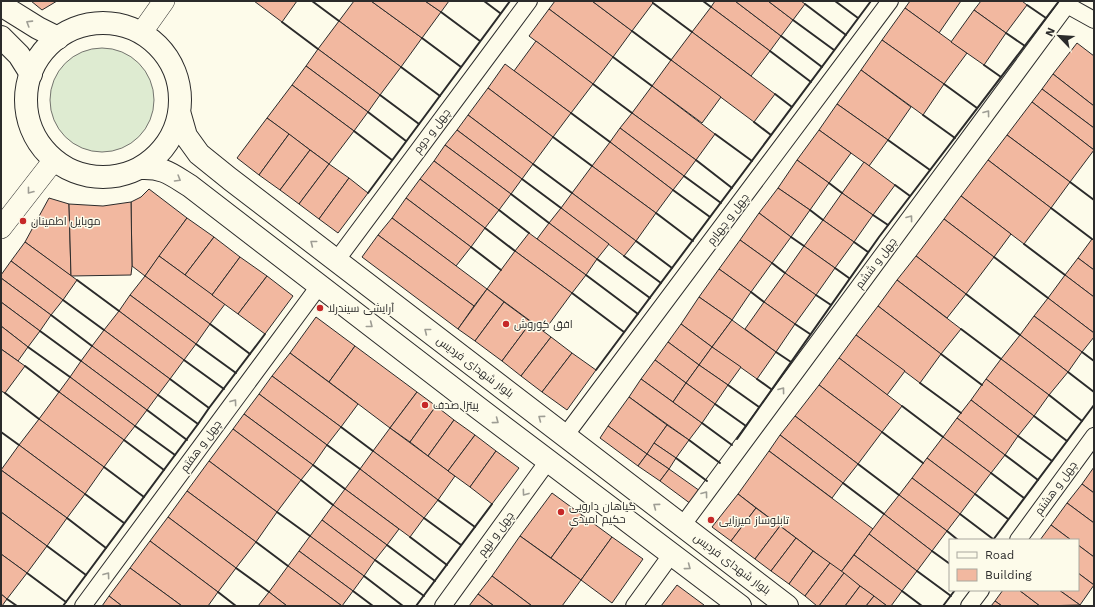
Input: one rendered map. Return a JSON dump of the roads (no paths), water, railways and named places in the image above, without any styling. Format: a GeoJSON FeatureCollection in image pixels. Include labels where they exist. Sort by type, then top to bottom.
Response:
{"type":"FeatureCollection","features":[{"type":"Feature","properties":{"kind":"main road"},"geometry":{"type":"LineString","coordinates":[[1,5],[38,28],[58,38]]}},
{"type":"Feature","properties":{"kind":"main road"},"geometry":{"type":"LineString","coordinates":[[92,23],[118,24],[142,32],[161,47],[174,68],[181,91],[180,115],[172,137],[157,156],[141,168],[118,177],[96,178],[76,173],[54,160],[38,142],[28,119],[25,95],[31,74],[41,55],[58,38],[68,31],[92,23]]}},
{"type":"Feature","properties":{"kind":"main road"},"geometry":{"type":"LineString","coordinates":[[1,37],[19,55],[31,74]]}},
{"type":"Feature","properties":{"kind":"main road","name":"بلوار شهدای فردیس"},"geometry":{"type":"LineString","coordinates":[[180,115],[186,136],[199,154],[786,606]]}},
{"type":"Feature","properties":{"kind":"main road"},"geometry":{"type":"LineString","coordinates":[[141,168],[164,170],[190,186],[671,555],[740,606]]}},
{"type":"Feature","properties":{"kind":"street"},"geometry":{"type":"LineString","coordinates":[[142,32],[164,1]]}},
{"type":"Feature","properties":{"kind":"street","name":"چهل و دوم"},"geometry":{"type":"LineString","coordinates":[[336,261],[529,1]]}},
{"type":"Feature","properties":{"kind":"street","name":"چهل و چهارم"},"geometry":{"type":"LineString","coordinates":[[565,436],[890,1]]}},
{"type":"Feature","properties":{"kind":"street"},"geometry":{"type":"LineString","coordinates":[[1069,3],[1094,20]]}},
{"type":"Feature","properties":{"kind":"street","name":"چهل و ششم"},"geometry":{"type":"LineString","coordinates":[[682,526],[1069,3]]}},
{"type":"Feature","properties":{"kind":"street"},"geometry":{"type":"LineString","coordinates":[[1,228],[54,160]]}},
{"type":"Feature","properties":{"kind":"street","name":"چهل و هفتم"},"geometry":{"type":"LineString","coordinates":[[83,606],[319,286]]}},
{"type":"Feature","properties":{"kind":"street","name":"چهل و هشتم"},"geometry":{"type":"LineString","coordinates":[[1019,539],[1094,436]]}},
{"type":"Feature","properties":{"kind":"street","name":"چهل و نهم"},"geometry":{"type":"LineString","coordinates":[[443,606],[548,461]]}},
{"type":"Feature","properties":{"kind":"street"},"geometry":{"type":"LineString","coordinates":[[634,606],[671,555]]}},
{"type":"Feature","properties":{"kind":"street"},"geometry":{"type":"LineString","coordinates":[[969,606],[980,591]]}},
{"type":"Feature","properties":{"kind":"place","name":"موبایل اطمینان"},"geometry":{"type":"Point","coordinates":[23,221]}},
{"type":"Feature","properties":{"kind":"place","name":"آرایشی سیندرلا"},"geometry":{"type":"Point","coordinates":[320,308]}},
{"type":"Feature","properties":{"kind":"place","name":"افق کوروش"},"geometry":{"type":"Point","coordinates":[506,324]}},
{"type":"Feature","properties":{"kind":"place","name":"پیتزا صدف"},"geometry":{"type":"Point","coordinates":[425,405]}},
{"type":"Feature","properties":{"kind":"place","name":"گیاهان دارویی حکیم امیدی"},"geometry":{"type":"Point","coordinates":[561,512]}},
{"type":"Feature","properties":{"kind":"place","name":"تابلوساز میرزایی"},"geometry":{"type":"Point","coordinates":[711,520]}}]}
